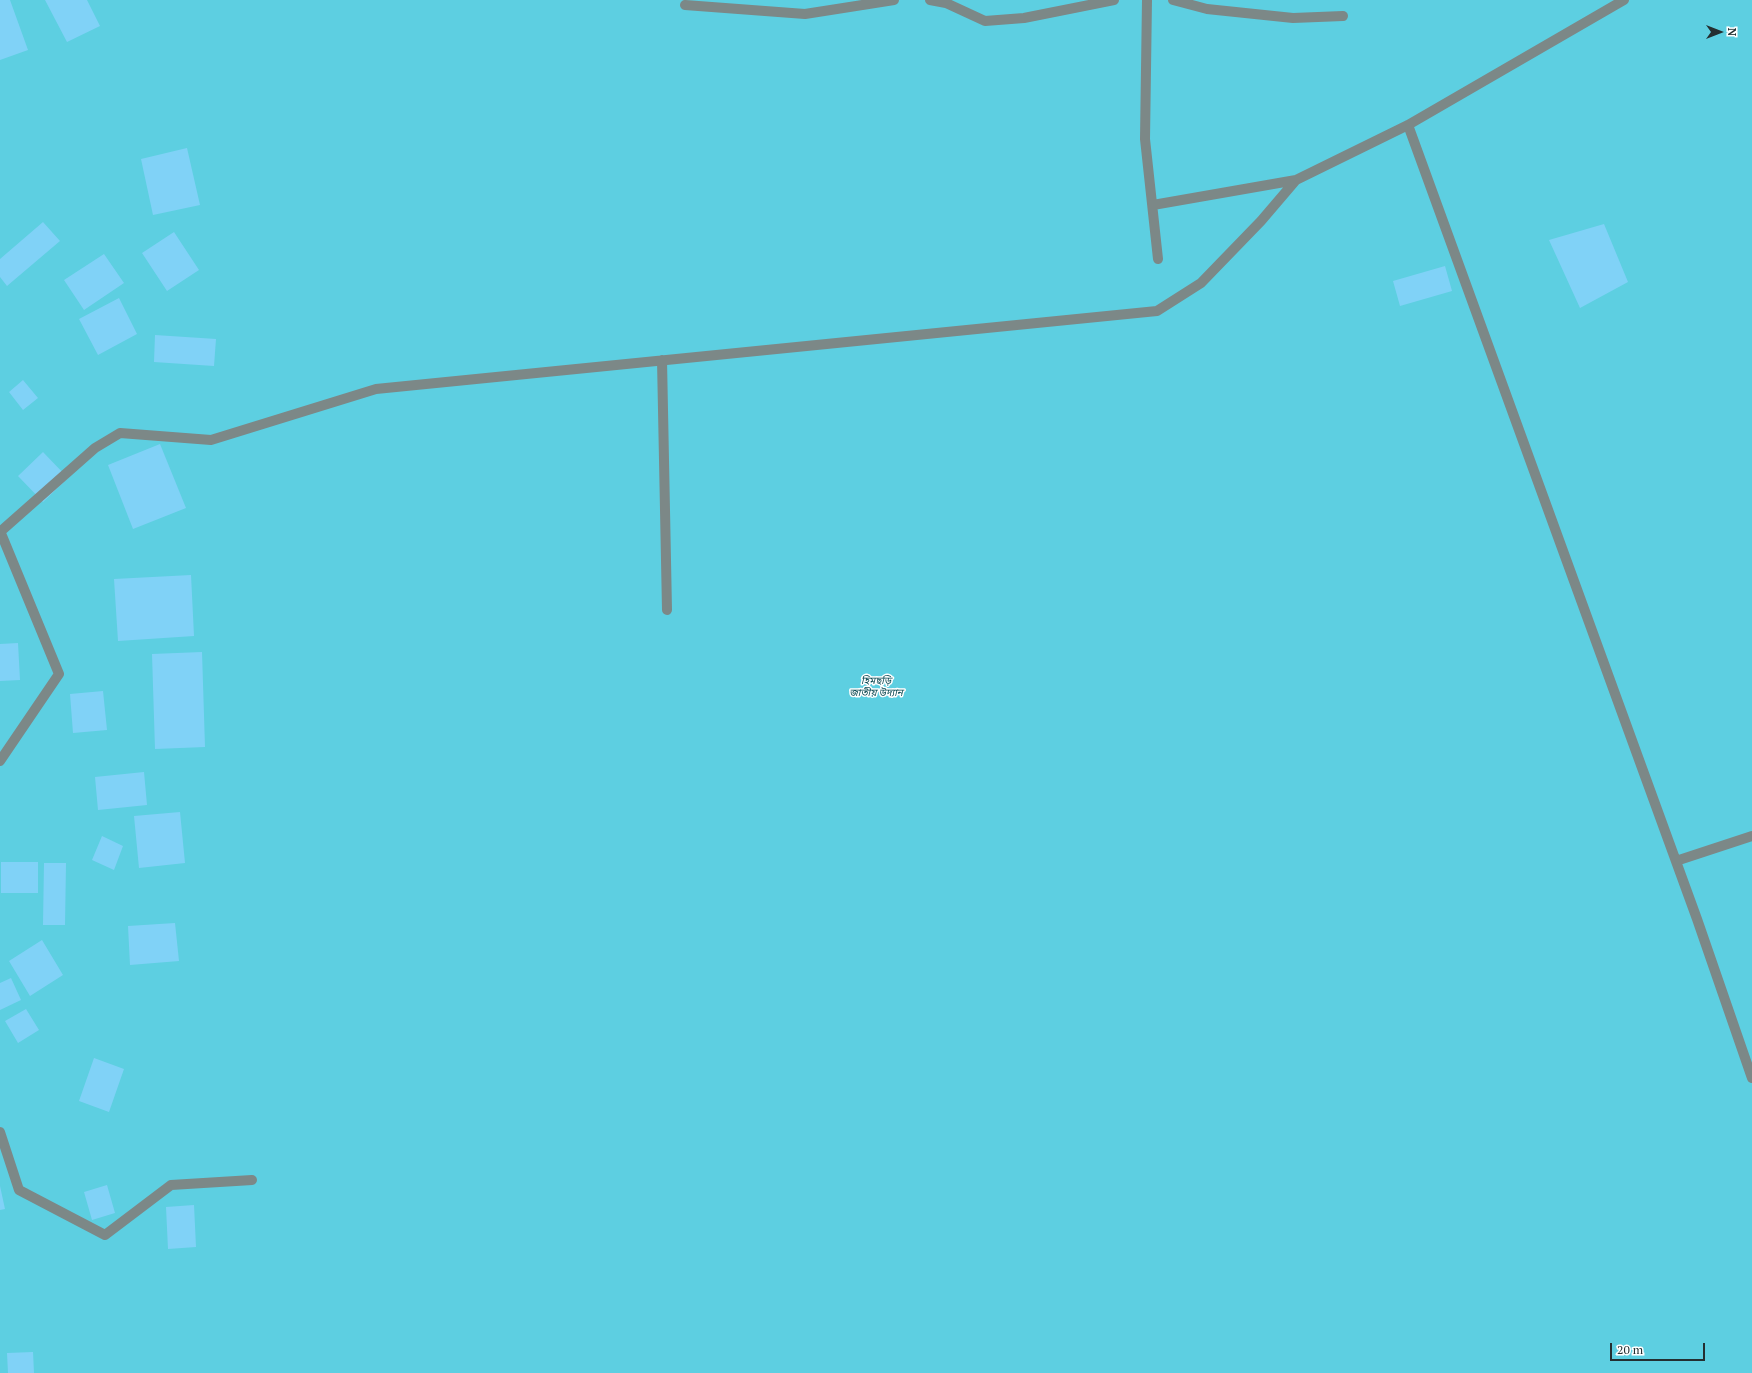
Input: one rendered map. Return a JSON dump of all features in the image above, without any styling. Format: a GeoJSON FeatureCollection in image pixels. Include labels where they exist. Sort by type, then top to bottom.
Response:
{"type":"FeatureCollection","features":[{"type":"Feature","properties":{"kind":"street"},"geometry":{"type":"LineString","coordinates":[[685,5],[805,14],[894,0]]}},
{"type":"Feature","properties":{"kind":"street"},"geometry":{"type":"LineString","coordinates":[[930,0],[946,3],[985,21],[1024,18],[1114,0]]}},
{"type":"Feature","properties":{"kind":"street"},"geometry":{"type":"LineString","coordinates":[[1147,0],[1145,139],[1158,259]]}},
{"type":"Feature","properties":{"kind":"street"},"geometry":{"type":"LineString","coordinates":[[1173,0],[1207,9],[1293,18],[1343,16]]}},
{"type":"Feature","properties":{"kind":"street"},"geometry":{"type":"LineString","coordinates":[[1153,205],[1296,180],[1408,125],[1624,0]]}},
{"type":"Feature","properties":{"kind":"street"},"geometry":{"type":"LineString","coordinates":[[1408,125],[1676,860],[1752,1078]]}},
{"type":"Feature","properties":{"kind":"street"},"geometry":{"type":"LineString","coordinates":[[0,761],[59,674],[0,531],[95,448],[120,433],[211,440],[376,389],[1157,311],[1201,283],[1261,221],[1296,180]]}},
{"type":"Feature","properties":{"kind":"street"},"geometry":{"type":"LineString","coordinates":[[662,360],[667,610]]}},
{"type":"Feature","properties":{"kind":"street"},"geometry":{"type":"LineString","coordinates":[[1676,860],[1752,836]]}},
{"type":"Feature","properties":{"kind":"street"},"geometry":{"type":"LineString","coordinates":[[0,1132],[19,1190],[105,1235],[171,1185],[252,1180]]}},
{"type":"Feature","properties":{"kind":"green space","name":"হিমছড়ি জাতীয় উদ্যান"},"geometry":{"type":"Polygon","coordinates":[[[0,0],[1752,0],[1752,1373],[0,1373],[0,0]]]}},
{"type":"Feature","properties":{"kind":"building"},"geometry":{"type":"Polygon","coordinates":[[[0,0],[10,0],[28,50],[0,60],[0,0]]]}},
{"type":"Feature","properties":{"kind":"building"},"geometry":{"type":"Polygon","coordinates":[[[45,0],[87,0],[100,26],[67,42],[45,0]]]}},
{"type":"Feature","properties":{"kind":"building"},"geometry":{"type":"Polygon","coordinates":[[[187,148],[200,205],[153,215],[141,159],[187,148]]]}},
{"type":"Feature","properties":{"kind":"building"},"geometry":{"type":"Polygon","coordinates":[[[43,222],[60,241],[7,286],[0,277],[0,259],[43,222]]]}},
{"type":"Feature","properties":{"kind":"building"},"geometry":{"type":"Polygon","coordinates":[[[1604,224],[1628,282],[1580,308],[1549,240],[1604,224]]]}},
{"type":"Feature","properties":{"kind":"building"},"geometry":{"type":"Polygon","coordinates":[[[174,232],[199,270],[167,291],[142,253],[174,232]]]}},
{"type":"Feature","properties":{"kind":"building"},"geometry":{"type":"Polygon","coordinates":[[[104,254],[124,283],[84,310],[64,280],[104,254]]]}},
{"type":"Feature","properties":{"kind":"building"},"geometry":{"type":"Polygon","coordinates":[[[1445,266],[1452,291],[1400,306],[1393,281],[1445,266]]]}},
{"type":"Feature","properties":{"kind":"building"},"geometry":{"type":"Polygon","coordinates":[[[119,298],[137,334],[98,355],[79,319],[119,298]]]}},
{"type":"Feature","properties":{"kind":"building"},"geometry":{"type":"Polygon","coordinates":[[[155,335],[216,339],[214,366],[154,362],[155,335]]]}},
{"type":"Feature","properties":{"kind":"building"},"geometry":{"type":"Polygon","coordinates":[[[23,380],[38,398],[23,410],[9,392],[23,380]]]}},
{"type":"Feature","properties":{"kind":"building"},"geometry":{"type":"Polygon","coordinates":[[[160,444],[186,508],[133,529],[108,465],[160,444]]]}},
{"type":"Feature","properties":{"kind":"building"},"geometry":{"type":"Polygon","coordinates":[[[43,452],[68,478],[43,502],[18,476],[43,452]]]}},
{"type":"Feature","properties":{"kind":"building"},"geometry":{"type":"Polygon","coordinates":[[[191,575],[194,636],[118,641],[114,579],[191,575]]]}},
{"type":"Feature","properties":{"kind":"building"},"geometry":{"type":"Polygon","coordinates":[[[18,643],[20,680],[0,681],[0,644],[18,643]]]}},
{"type":"Feature","properties":{"kind":"building"},"geometry":{"type":"Polygon","coordinates":[[[202,652],[205,747],[155,749],[152,654],[202,652]]]}},
{"type":"Feature","properties":{"kind":"building"},"geometry":{"type":"Polygon","coordinates":[[[103,691],[107,730],[73,733],[70,694],[103,691]]]}},
{"type":"Feature","properties":{"kind":"building"},"geometry":{"type":"Polygon","coordinates":[[[144,772],[147,805],[98,810],[95,777],[144,772]]]}},
{"type":"Feature","properties":{"kind":"building"},"geometry":{"type":"Polygon","coordinates":[[[180,812],[185,863],[139,868],[134,816],[180,812]]]}},
{"type":"Feature","properties":{"kind":"building"},"geometry":{"type":"Polygon","coordinates":[[[102,836],[123,846],[114,870],[92,860],[102,836]]]}},
{"type":"Feature","properties":{"kind":"building"},"geometry":{"type":"Polygon","coordinates":[[[1,862],[38,862],[38,893],[1,893],[1,862]]]}},
{"type":"Feature","properties":{"kind":"building"},"geometry":{"type":"Polygon","coordinates":[[[44,863],[66,863],[65,925],[43,925],[44,863]]]}},
{"type":"Feature","properties":{"kind":"building"},"geometry":{"type":"Polygon","coordinates":[[[175,923],[179,961],[130,965],[128,926],[175,923]]]}},
{"type":"Feature","properties":{"kind":"building"},"geometry":{"type":"Polygon","coordinates":[[[42,940],[63,975],[30,996],[9,961],[42,940]]]}},
{"type":"Feature","properties":{"kind":"building"},"geometry":{"type":"Polygon","coordinates":[[[11,978],[21,1000],[0,1010],[0,983],[11,978]]]}},
{"type":"Feature","properties":{"kind":"building"},"geometry":{"type":"Polygon","coordinates":[[[26,1009],[39,1030],[18,1043],[5,1021],[26,1009]]]}},
{"type":"Feature","properties":{"kind":"building"},"geometry":{"type":"Polygon","coordinates":[[[94,1058],[124,1069],[109,1112],[79,1101],[94,1058]]]}},
{"type":"Feature","properties":{"kind":"building"},"geometry":{"type":"Polygon","coordinates":[[[107,1185],[115,1213],[92,1220],[84,1192],[107,1185]]]}},
{"type":"Feature","properties":{"kind":"building"},"geometry":{"type":"Polygon","coordinates":[[[0,1186],[5,1209],[0,1210],[0,1186]]]}},
{"type":"Feature","properties":{"kind":"building"},"geometry":{"type":"Polygon","coordinates":[[[194,1205],[196,1247],[168,1249],[166,1207],[194,1205]]]}},
{"type":"Feature","properties":{"kind":"building"},"geometry":{"type":"Polygon","coordinates":[[[33,1352],[34,1373],[8,1373],[7,1353],[33,1352]]]}}]}
